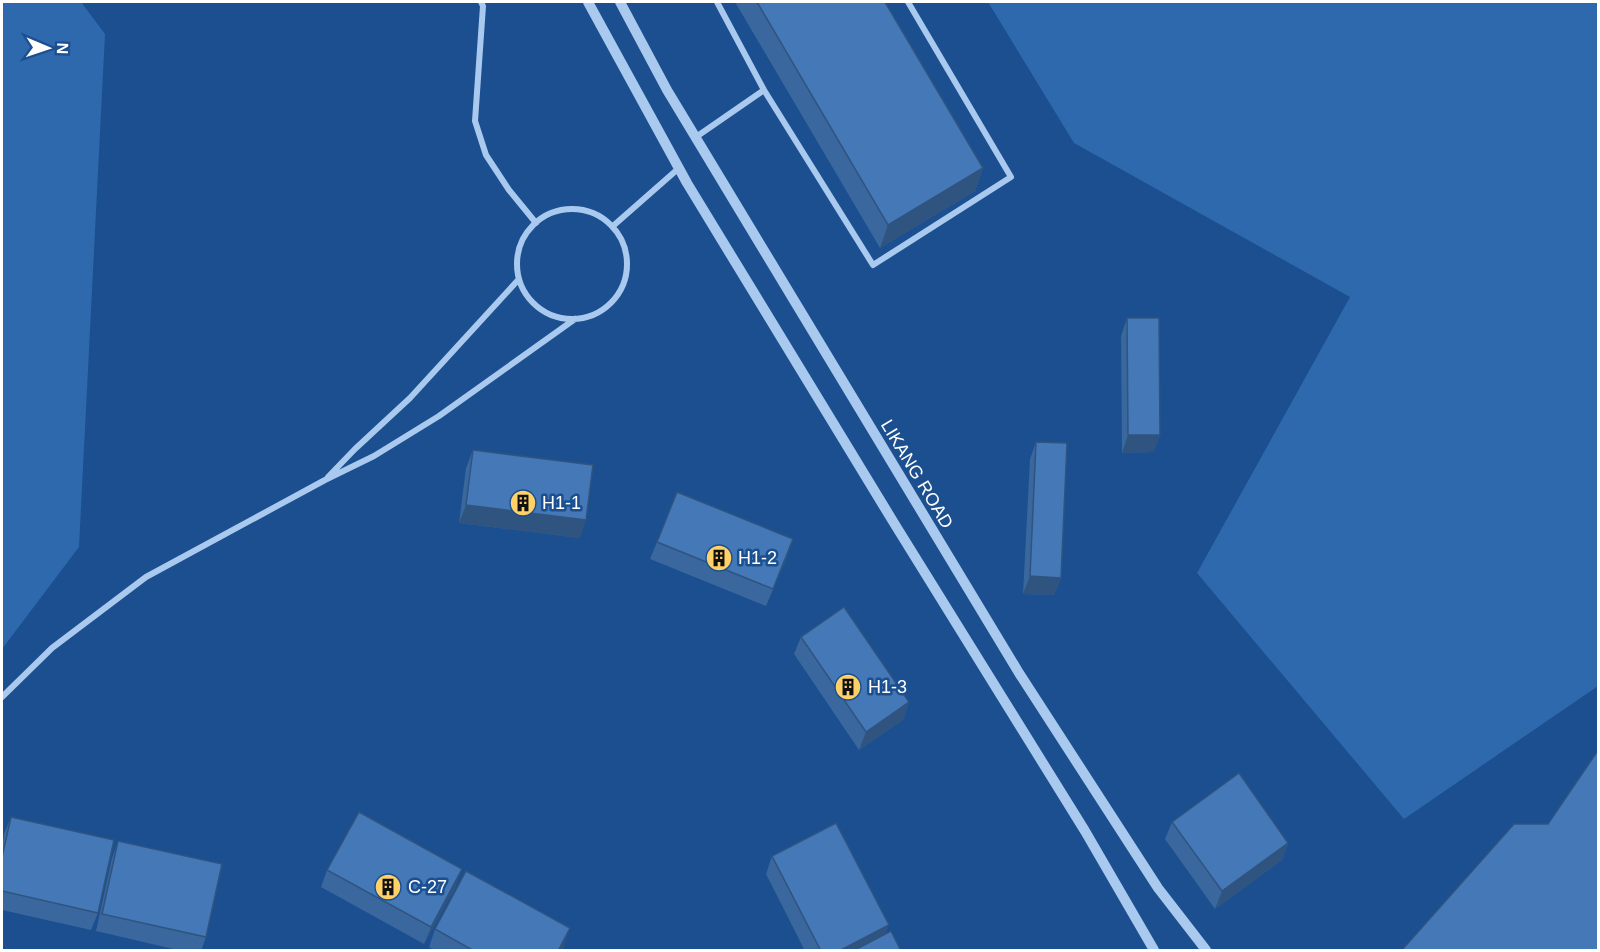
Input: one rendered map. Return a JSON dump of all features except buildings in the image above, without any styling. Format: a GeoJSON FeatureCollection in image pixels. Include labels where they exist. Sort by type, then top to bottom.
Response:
{"type":"FeatureCollection","features":[{"type":"Feature","properties":{"kind":"street"},"geometry":{"type":"LineString","coordinates":[[481,2],[483,6],[475,121],[486,155],[509,190],[536,223]]}},
{"type":"Feature","properties":{"kind":"street"},"geometry":{"type":"LineString","coordinates":[[588,2],[679,168],[900,533],[1085,831],[1154,951]]}},
{"type":"Feature","properties":{"kind":"street","name":"LIKANG ROAD"},"geometry":{"type":"LineString","coordinates":[[620,2],[667,90],[1019,673],[1158,888],[1206,951]]}},
{"type":"Feature","properties":{"kind":"street"},"geometry":{"type":"LineString","coordinates":[[717,2],[764,90],[873,265],[1011,177],[908,2]]}},
{"type":"Feature","properties":{"kind":"street"},"geometry":{"type":"LineString","coordinates":[[696,137],[764,90]]}},
{"type":"Feature","properties":{"kind":"street"},"geometry":{"type":"LineString","coordinates":[[613,226],[679,168]]}},
{"type":"Feature","properties":{"kind":"street"},"geometry":{"type":"LineString","coordinates":[[2,697],[52,648],[146,577],[374,456],[439,416],[575,320],[592,316],[608,307],[619,293],[626,276],[627,258],[622,241],[613,226],[598,215],[582,210],[563,209],[546,215],[536,223],[521,243],[517,261],[519,279],[527,296],[540,309],[557,317],[575,320]]}},
{"type":"Feature","properties":{"kind":"street"},"geometry":{"type":"LineString","coordinates":[[325,480],[410,398],[519,279]]}},
{"type":"Feature","properties":{"kind":"shaded area"},"geometry":{"type":"Polygon","coordinates":[[[2,2],[81,2],[105,34],[79,547],[2,649],[2,2]]]}},
{"type":"Feature","properties":{"kind":"shaded area"},"geometry":{"type":"Polygon","coordinates":[[[988,2],[1598,2],[1598,686],[1404,819],[1197,573],[1350,297],[1074,143],[988,2]]]}},
{"type":"Feature","properties":{"kind":"place","name":"H1-1"},"geometry":{"type":"Point","coordinates":[523,503]}},
{"type":"Feature","properties":{"kind":"place","name":"H1-2"},"geometry":{"type":"Point","coordinates":[719,558]}},
{"type":"Feature","properties":{"kind":"place","name":"H1-3"},"geometry":{"type":"Point","coordinates":[848,687]}},
{"type":"Feature","properties":{"kind":"place","name":"C-27"},"geometry":{"type":"Point","coordinates":[388,887]}}]}
